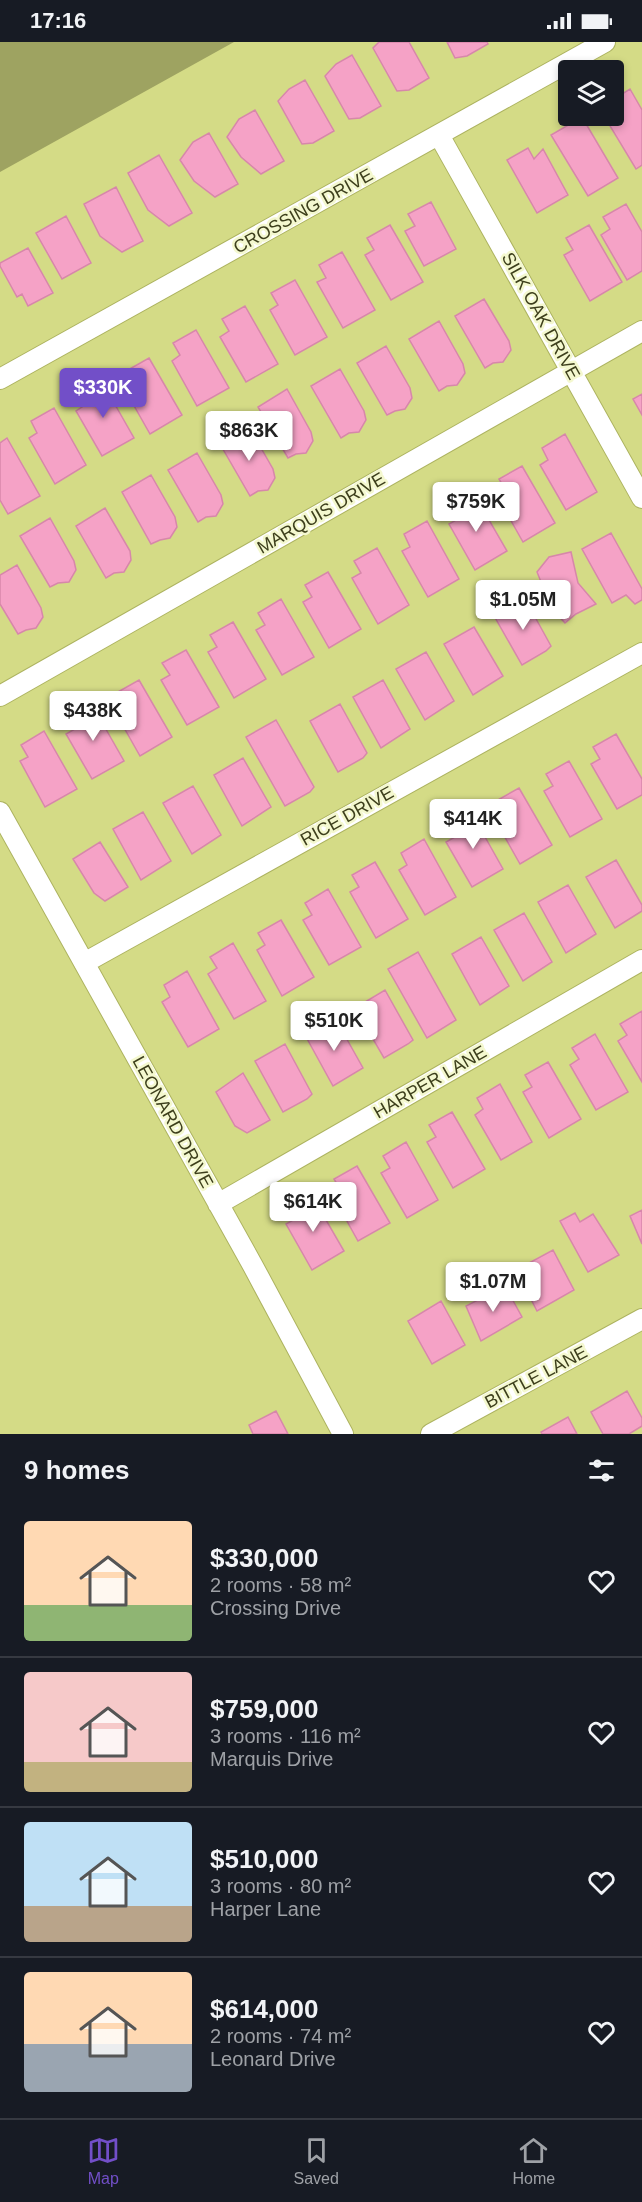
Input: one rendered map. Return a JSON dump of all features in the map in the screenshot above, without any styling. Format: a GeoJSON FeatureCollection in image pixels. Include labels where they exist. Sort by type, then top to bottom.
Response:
{"type":"FeatureCollection","features":[{"type":"Feature","properties":{"kind":"street","name":"CROSSING DRIVE"},"geometry":{"type":"LineString","coordinates":[[0,380],[605,42]]}},
{"type":"Feature","properties":{"kind":"street","name":"SILK OAK DRIVE"},"geometry":{"type":"LineString","coordinates":[[439,135],[642,498]]}},
{"type":"Feature","properties":{"kind":"street","name":"MARQUIS DRIVE"},"geometry":{"type":"LineString","coordinates":[[0,696],[642,331]]}},
{"type":"Feature","properties":{"kind":"street","name":"RICE DRIVE"},"geometry":{"type":"LineString","coordinates":[[84,963],[642,653]]}},
{"type":"Feature","properties":{"kind":"street","name":"LEONARD DRIVE"},"geometry":{"type":"LineString","coordinates":[[0,812],[343,1434]]}},
{"type":"Feature","properties":{"kind":"street","name":"HARPER LANE"},"geometry":{"type":"LineString","coordinates":[[218,1204],[642,960]]}},
{"type":"Feature","properties":{"kind":"street","name":"BITTLE LANE"},"geometry":{"type":"LineString","coordinates":[[431,1434],[642,1319]]}},
{"type":"Feature","properties":{"kind":"green space"},"geometry":{"type":"Polygon","coordinates":[[[0,42],[234,42],[0,172],[0,42]]]}},
{"type":"Feature","properties":{"kind":"building"},"geometry":{"type":"Polygon","coordinates":[[[379,42],[409,42],[429,78],[409,90],[397,91],[373,48],[379,42]]]}},
{"type":"Feature","properties":{"kind":"building"},"geometry":{"type":"Polygon","coordinates":[[[447,42],[487,42],[488,44],[467,56],[455,58],[447,42]]]}},
{"type":"Feature","properties":{"kind":"building"},"geometry":{"type":"Polygon","coordinates":[[[352,55],[381,106],[360,118],[349,119],[325,76],[336,64],[352,55]]]}},
{"type":"Feature","properties":{"kind":"building"},"geometry":{"type":"Polygon","coordinates":[[[305,80],[334,131],[313,143],[302,144],[278,101],[289,89],[305,80]]]}},
{"type":"Feature","properties":{"kind":"building"},"geometry":{"type":"Polygon","coordinates":[[[630,89],[642,110],[642,165],[636,169],[610,126],[624,126],[624,93],[630,89]]]}},
{"type":"Feature","properties":{"kind":"building"},"geometry":{"type":"Polygon","coordinates":[[[255,110],[284,161],[261,174],[241,157],[227,137],[239,119],[255,110]]]}},
{"type":"Feature","properties":{"kind":"building"},"geometry":{"type":"Polygon","coordinates":[[[566,126],[587,126],[618,178],[588,196],[551,135],[566,126]]]}},
{"type":"Feature","properties":{"kind":"building"},"geometry":{"type":"Polygon","coordinates":[[[209,133],[238,184],[215,197],[194,181],[180,160],[193,142],[209,133]]]}},
{"type":"Feature","properties":{"kind":"building"},"geometry":{"type":"Polygon","coordinates":[[[528,148],[534,159],[543,149],[568,195],[537,213],[507,160],[528,148]]]}},
{"type":"Feature","properties":{"kind":"building"},"geometry":{"type":"Polygon","coordinates":[[[159,155],[192,213],[169,226],[148,210],[128,173],[159,155]]]}},
{"type":"Feature","properties":{"kind":"building"},"geometry":{"type":"Polygon","coordinates":[[[116,187],[143,241],[122,252],[100,236],[84,204],[116,187]]]}},
{"type":"Feature","properties":{"kind":"building"},"geometry":{"type":"Polygon","coordinates":[[[431,202],[456,249],[424,266],[405,231],[415,226],[408,214],[431,202]]]}},
{"type":"Feature","properties":{"kind":"building"},"geometry":{"type":"Polygon","coordinates":[[[626,204],[642,232],[642,271],[627,280],[601,235],[610,229],[603,217],[626,204]]]}},
{"type":"Feature","properties":{"kind":"building"},"geometry":{"type":"Polygon","coordinates":[[[66,216],[91,263],[62,279],[36,233],[66,216]]]}},
{"type":"Feature","properties":{"kind":"building"},"geometry":{"type":"Polygon","coordinates":[[[390,225],[423,282],[391,300],[365,255],[374,250],[367,238],[390,225]]]}},
{"type":"Feature","properties":{"kind":"building"},"geometry":{"type":"Polygon","coordinates":[[[589,225],[622,282],[590,301],[564,255],[573,250],[566,238],[589,225]]]}},
{"type":"Feature","properties":{"kind":"building"},"geometry":{"type":"Polygon","coordinates":[[[28,248],[53,293],[28,306],[22,294],[17,297],[0,263],[28,248]]]}},
{"type":"Feature","properties":{"kind":"building"},"geometry":{"type":"Polygon","coordinates":[[[342,252],[375,310],[343,328],[317,282],[326,278],[319,265],[342,252]]]}},
{"type":"Feature","properties":{"kind":"building"},"geometry":{"type":"Polygon","coordinates":[[[295,280],[327,337],[295,355],[270,310],[278,305],[271,293],[295,280]]]}},
{"type":"Feature","properties":{"kind":"building"},"geometry":{"type":"Polygon","coordinates":[[[484,299],[509,341],[511,350],[503,362],[493,363],[485,368],[455,316],[484,299]]]}},
{"type":"Feature","properties":{"kind":"building"},"geometry":{"type":"Polygon","coordinates":[[[245,306],[278,364],[246,382],[220,337],[229,331],[222,319],[245,306]]]}},
{"type":"Feature","properties":{"kind":"building"},"geometry":{"type":"Polygon","coordinates":[[[439,321],[463,364],[465,373],[457,385],[447,386],[439,391],[409,339],[439,321]]]}},
{"type":"Feature","properties":{"kind":"building"},"geometry":{"type":"Polygon","coordinates":[[[196,330],[229,388],[197,406],[172,361],[180,355],[173,343],[196,330]]]}},
{"type":"Feature","properties":{"kind":"building"},"geometry":{"type":"Polygon","coordinates":[[[386,346],[410,388],[412,398],[405,409],[387,415],[357,363],[386,346]]]}},
{"type":"Feature","properties":{"kind":"building"},"geometry":{"type":"Polygon","coordinates":[[[149,358],[182,415],[150,434],[124,388],[133,383],[126,371],[149,358]]]}},
{"type":"Feature","properties":{"kind":"building"},"geometry":{"type":"Polygon","coordinates":[[[340,369],[364,411],[366,420],[359,432],[349,433],[341,438],[311,386],[340,369]]]}},
{"type":"Feature","properties":{"kind":"building"},"geometry":{"type":"Polygon","coordinates":[[[101,380],[134,438],[102,456],[76,411],[85,405],[78,394],[101,380]]]}},
{"type":"Feature","properties":{"kind":"building"},"geometry":{"type":"Polygon","coordinates":[[[287,389],[311,432],[313,441],[306,453],[288,458],[258,407],[287,389]]]}},
{"type":"Feature","properties":{"kind":"building"},"geometry":{"type":"Polygon","coordinates":[[[642,394],[642,415],[633,399],[642,394]]]}},
{"type":"Feature","properties":{"kind":"building"},"geometry":{"type":"Polygon","coordinates":[[[54,408],[86,465],[55,484],[29,438],[37,433],[31,421],[54,408]]]}},
{"type":"Feature","properties":{"kind":"building"},"geometry":{"type":"Polygon","coordinates":[[[249,427],[273,469],[275,478],[268,490],[258,491],[250,496],[220,444],[249,427]]]}},
{"type":"Feature","properties":{"kind":"building"},"geometry":{"type":"Polygon","coordinates":[[[565,434],[597,492],[566,510],[540,465],[548,460],[542,448],[565,434]]]}},
{"type":"Feature","properties":{"kind":"building"},"geometry":{"type":"Polygon","coordinates":[[[7,438],[40,496],[8,514],[0,500],[0,443],[7,438]]]}},
{"type":"Feature","properties":{"kind":"building"},"geometry":{"type":"Polygon","coordinates":[[[197,453],[221,495],[223,504],[216,516],[206,517],[198,522],[168,470],[197,453]]]}},
{"type":"Feature","properties":{"kind":"building"},"geometry":{"type":"Polygon","coordinates":[[[522,466],[555,523],[523,542],[497,496],[506,491],[499,479],[522,466]]]}},
{"type":"Feature","properties":{"kind":"building"},"geometry":{"type":"Polygon","coordinates":[[[151,475],[175,517],[177,527],[170,538],[151,544],[122,492],[151,475]]]}},
{"type":"Feature","properties":{"kind":"building"},"geometry":{"type":"Polygon","coordinates":[[[474,494],[507,551],[475,570],[449,524],[458,519],[451,507],[474,494]]]}},
{"type":"Feature","properties":{"kind":"building"},"geometry":{"type":"Polygon","coordinates":[[[105,508],[130,551],[131,560],[124,572],[114,573],[106,578],[76,526],[105,508]]]}},
{"type":"Feature","properties":{"kind":"building"},"geometry":{"type":"Polygon","coordinates":[[[50,518],[74,561],[76,570],[69,582],[58,583],[50,587],[20,536],[50,518]]]}},
{"type":"Feature","properties":{"kind":"building"},"geometry":{"type":"Polygon","coordinates":[[[427,521],[459,579],[428,597],[402,551],[410,547],[404,534],[427,521]]]}},
{"type":"Feature","properties":{"kind":"building"},"geometry":{"type":"Polygon","coordinates":[[[611,533],[642,589],[642,600],[635,604],[626,595],[612,603],[582,549],[611,533]]]}},
{"type":"Feature","properties":{"kind":"building"},"geometry":{"type":"Polygon","coordinates":[[[377,548],[409,605],[378,624],[352,578],[361,573],[354,561],[377,548]]]}},
{"type":"Feature","properties":{"kind":"building"},"geometry":{"type":"Polygon","coordinates":[[[571,552],[578,583],[596,604],[576,614],[565,623],[552,609],[537,572],[549,557],[571,552]]]}},
{"type":"Feature","properties":{"kind":"building"},"geometry":{"type":"Polygon","coordinates":[[[17,565],[41,608],[43,617],[36,628],[18,634],[0,604],[0,575],[17,565]]]}},
{"type":"Feature","properties":{"kind":"building"},"geometry":{"type":"Polygon","coordinates":[[[328,572],[361,629],[329,648],[303,602],[312,597],[305,585],[328,572]]]}},
{"type":"Feature","properties":{"kind":"building"},"geometry":{"type":"Polygon","coordinates":[[[524,597],[551,646],[522,665],[493,614],[524,597]]]}},
{"type":"Feature","properties":{"kind":"building"},"geometry":{"type":"Polygon","coordinates":[[[281,599],[314,657],[282,675],[256,630],[265,625],[258,613],[281,599]]]}},
{"type":"Feature","properties":{"kind":"building"},"geometry":{"type":"Polygon","coordinates":[[[233,622],[266,679],[234,698],[208,652],[217,647],[210,635],[233,622]]]}},
{"type":"Feature","properties":{"kind":"building"},"geometry":{"type":"Polygon","coordinates":[[[474,627],[503,676],[473,695],[444,644],[474,627]]]}},
{"type":"Feature","properties":{"kind":"building"},"geometry":{"type":"Polygon","coordinates":[[[186,650],[219,707],[187,725],[161,680],[170,675],[162,663],[186,650]]]}},
{"type":"Feature","properties":{"kind":"building"},"geometry":{"type":"Polygon","coordinates":[[[426,652],[454,701],[425,720],[396,669],[426,652]]]}},
{"type":"Feature","properties":{"kind":"building"},"geometry":{"type":"Polygon","coordinates":[[[139,680],[172,737],[140,756],[114,710],[123,705],[116,693],[139,680]]]}},
{"type":"Feature","properties":{"kind":"building"},"geometry":{"type":"Polygon","coordinates":[[[383,680],[410,729],[381,748],[353,697],[383,680]]]}},
{"type":"Feature","properties":{"kind":"building"},"geometry":{"type":"Polygon","coordinates":[[[91,703],[124,761],[92,779],[66,734],[75,729],[68,717],[91,703]]]}},
{"type":"Feature","properties":{"kind":"building"},"geometry":{"type":"Polygon","coordinates":[[[340,704],[367,753],[363,758],[338,772],[310,721],[340,704]]]}},
{"type":"Feature","properties":{"kind":"building"},"geometry":{"type":"Polygon","coordinates":[[[276,720],[314,787],[310,792],[285,806],[246,737],[276,720]]]}},
{"type":"Feature","properties":{"kind":"building"},"geometry":{"type":"Polygon","coordinates":[[[44,731],[77,789],[45,807],[20,761],[28,757],[21,745],[44,731]]]}},
{"type":"Feature","properties":{"kind":"building"},"geometry":{"type":"Polygon","coordinates":[[[616,734],[642,779],[642,795],[617,809],[591,764],[600,759],[593,747],[616,734]]]}},
{"type":"Feature","properties":{"kind":"building"},"geometry":{"type":"Polygon","coordinates":[[[243,758],[271,807],[242,826],[214,775],[243,758]]]}},
{"type":"Feature","properties":{"kind":"building"},"geometry":{"type":"Polygon","coordinates":[[[569,761],[602,819],[570,837],[544,791],[553,786],[546,774],[569,761]]]}},
{"type":"Feature","properties":{"kind":"building"},"geometry":{"type":"Polygon","coordinates":[[[193,786],[221,835],[192,854],[163,803],[193,786]]]}},
{"type":"Feature","properties":{"kind":"building"},"geometry":{"type":"Polygon","coordinates":[[[519,788],[552,845],[520,864],[494,818],[503,813],[496,801],[519,788]]]}},
{"type":"Feature","properties":{"kind":"building"},"geometry":{"type":"Polygon","coordinates":[[[143,812],[171,861],[141,880],[113,829],[143,812]]]}},
{"type":"Feature","properties":{"kind":"building"},"geometry":{"type":"Polygon","coordinates":[[[471,812],[503,869],[472,887],[446,842],[455,837],[448,825],[471,812]]]}},
{"type":"Feature","properties":{"kind":"building"},"geometry":{"type":"Polygon","coordinates":[[[424,839],[456,897],[425,915],[399,870],[407,865],[401,853],[424,839]]]}},
{"type":"Feature","properties":{"kind":"building"},"geometry":{"type":"Polygon","coordinates":[[[100,842],[128,887],[105,901],[94,893],[73,859],[100,842]]]}},
{"type":"Feature","properties":{"kind":"building"},"geometry":{"type":"Polygon","coordinates":[[[616,860],[642,905],[642,911],[615,928],[586,877],[616,860]]]}},
{"type":"Feature","properties":{"kind":"building"},"geometry":{"type":"Polygon","coordinates":[[[375,862],[408,919],[376,938],[350,892],[359,887],[352,875],[375,862]]]}},
{"type":"Feature","properties":{"kind":"building"},"geometry":{"type":"Polygon","coordinates":[[[568,885],[596,934],[566,953],[538,902],[568,885]]]}},
{"type":"Feature","properties":{"kind":"building"},"geometry":{"type":"Polygon","coordinates":[[[328,889],[361,947],[329,965],[303,920],[312,915],[305,903],[328,889]]]}},
{"type":"Feature","properties":{"kind":"building"},"geometry":{"type":"Polygon","coordinates":[[[524,913],[552,962],[523,981],[494,930],[524,913]]]}},
{"type":"Feature","properties":{"kind":"building"},"geometry":{"type":"Polygon","coordinates":[[[281,920],[314,977],[282,996],[257,950],[265,945],[258,933],[281,920]]]}},
{"type":"Feature","properties":{"kind":"building"},"geometry":{"type":"Polygon","coordinates":[[[481,937],[509,986],[480,1005],[452,954],[481,937]]]}},
{"type":"Feature","properties":{"kind":"building"},"geometry":{"type":"Polygon","coordinates":[[[233,943],[266,1001],[234,1019],[208,974],[217,968],[210,957],[233,943]]]}},
{"type":"Feature","properties":{"kind":"building"},"geometry":{"type":"Polygon","coordinates":[[[418,952],[456,1020],[427,1038],[388,969],[418,952]]]}},
{"type":"Feature","properties":{"kind":"building"},"geometry":{"type":"Polygon","coordinates":[[[187,971],[219,1029],[188,1047],[162,1002],[170,997],[164,985],[187,971]]]}},
{"type":"Feature","properties":{"kind":"building"},"geometry":{"type":"Polygon","coordinates":[[[385,990],[413,1040],[384,1058],[355,1008],[385,990]]]}},
{"type":"Feature","properties":{"kind":"building"},"geometry":{"type":"Polygon","coordinates":[[[642,1011],[642,1082],[618,1041],[627,1035],[620,1024],[642,1011]]]}},
{"type":"Feature","properties":{"kind":"building"},"geometry":{"type":"Polygon","coordinates":[[[335,1018],[363,1068],[333,1086],[305,1035],[335,1018]]]}},
{"type":"Feature","properties":{"kind":"building"},"geometry":{"type":"Polygon","coordinates":[[[595,1034],[628,1092],[596,1110],[570,1065],[579,1059],[572,1048],[595,1034]]]}},
{"type":"Feature","properties":{"kind":"building"},"geometry":{"type":"Polygon","coordinates":[[[285,1044],[312,1094],[283,1112],[255,1061],[285,1044]]]}},
{"type":"Feature","properties":{"kind":"building"},"geometry":{"type":"Polygon","coordinates":[[[548,1062],[581,1119],[549,1138],[523,1092],[532,1087],[525,1075],[548,1062]]]}},
{"type":"Feature","properties":{"kind":"building"},"geometry":{"type":"Polygon","coordinates":[[[243,1073],[270,1120],[247,1133],[235,1126],[216,1092],[243,1073]]]}},
{"type":"Feature","properties":{"kind":"building"},"geometry":{"type":"Polygon","coordinates":[[[500,1084],[532,1142],[501,1160],[475,1115],[483,1109],[477,1098],[500,1084]]]}},
{"type":"Feature","properties":{"kind":"building"},"geometry":{"type":"Polygon","coordinates":[[[452,1112],[485,1169],[453,1188],[427,1142],[436,1137],[429,1125],[452,1112]]]}},
{"type":"Feature","properties":{"kind":"building"},"geometry":{"type":"Polygon","coordinates":[[[406,1142],[438,1200],[407,1218],[381,1173],[390,1168],[383,1156],[406,1142]]]}},
{"type":"Feature","properties":{"kind":"building"},"geometry":{"type":"Polygon","coordinates":[[[357,1166],[390,1223],[358,1241],[333,1196],[341,1191],[334,1179],[357,1166]]]}},
{"type":"Feature","properties":{"kind":"building"},"geometry":{"type":"Polygon","coordinates":[[[311,1194],[344,1251],[312,1270],[286,1224],[295,1219],[288,1207],[311,1194]]]}},
{"type":"Feature","properties":{"kind":"building"},"geometry":{"type":"Polygon","coordinates":[[[642,1210],[642,1244],[630,1216],[642,1210]]]}},
{"type":"Feature","properties":{"kind":"building"},"geometry":{"type":"Polygon","coordinates":[[[575,1213],[580,1222],[593,1214],[619,1255],[588,1272],[560,1221],[575,1213]]]}},
{"type":"Feature","properties":{"kind":"building"},"geometry":{"type":"Polygon","coordinates":[[[553,1250],[574,1290],[537,1311],[516,1270],[553,1250]]]}},
{"type":"Feature","properties":{"kind":"building"},"geometry":{"type":"Polygon","coordinates":[[[505,1286],[522,1317],[481,1341],[466,1306],[505,1286]]]}},
{"type":"Feature","properties":{"kind":"building"},"geometry":{"type":"Polygon","coordinates":[[[441,1301],[465,1345],[432,1364],[408,1321],[441,1301]]]}},
{"type":"Feature","properties":{"kind":"building"},"geometry":{"type":"Polygon","coordinates":[[[627,1391],[642,1418],[642,1426],[629,1434],[603,1434],[591,1412],[627,1391]]]}},
{"type":"Feature","properties":{"kind":"building"},"geometry":{"type":"Polygon","coordinates":[[[276,1411],[288,1434],[253,1434],[249,1425],[276,1411]]]}},
{"type":"Feature","properties":{"kind":"building"},"geometry":{"type":"Polygon","coordinates":[[[568,1417],[577,1434],[542,1434],[541,1432],[568,1417]]]}}]}
